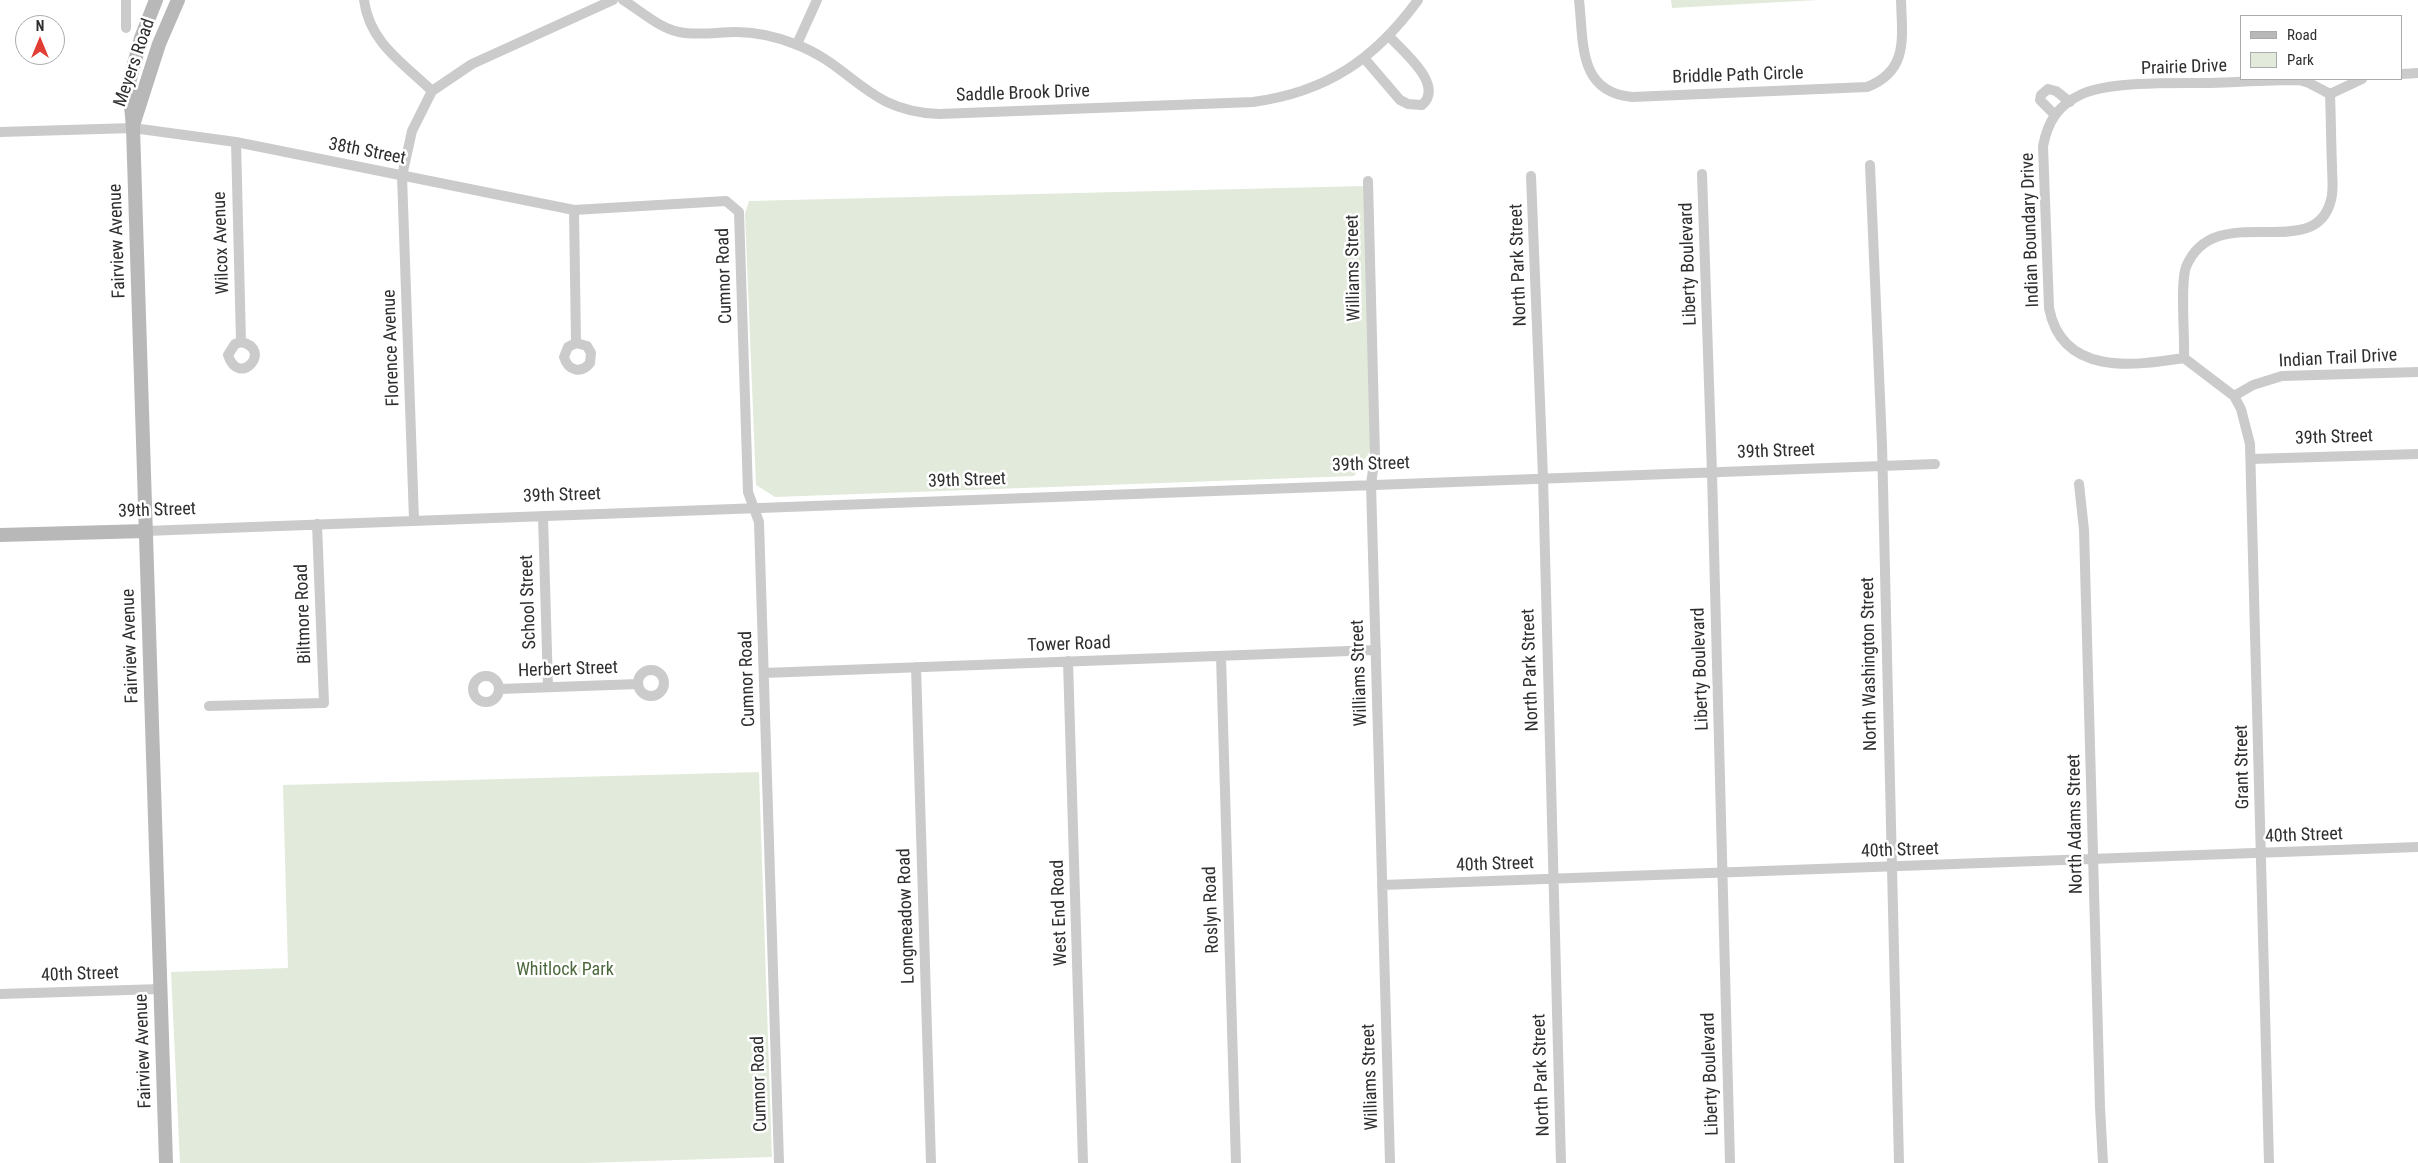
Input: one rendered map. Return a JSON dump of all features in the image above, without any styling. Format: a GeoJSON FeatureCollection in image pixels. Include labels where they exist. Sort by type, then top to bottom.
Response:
{"type":"FeatureCollection","features":[{"type":"Feature","properties":{"kind":"street"},"geometry":{"type":"LineString","coordinates":[[126,0],[126,28]]}},
{"type":"Feature","properties":{"kind":"street","name":"Meyers Road"},"geometry":{"type":"LineString","coordinates":[[133,128],[129,83],[140,38],[156,0]]}},
{"type":"Feature","properties":{"kind":"street","name":"Meyers Road"},"geometry":{"type":"LineString","coordinates":[[133,128],[159,44],[178,0]]}},
{"type":"Feature","properties":{"kind":"street"},"geometry":{"type":"LineString","coordinates":[[364,0],[367,16],[378,40],[432,91],[472,64],[613,0]]}},
{"type":"Feature","properties":{"kind":"street","name":"Saddle Brook Drive"},"geometry":{"type":"LineString","coordinates":[[623,0],[664,26],[680,32],[751,32],[797,44],[824,59],[881,101],[907,110],[939,114],[1253,102],[1293,95],[1318,86],[1340,75],[1364,58],[1389,36],[1418,0]]}},
{"type":"Feature","properties":{"kind":"street"},"geometry":{"type":"LineString","coordinates":[[797,44],[817,0]]}},
{"type":"Feature","properties":{"kind":"street","name":"Briddle Path Circle"},"geometry":{"type":"LineString","coordinates":[[1579,0],[1584,52],[1589,70],[1598,84],[1613,93],[1632,97],[1867,87],[1889,75],[1899,59],[1902,47],[1901,0]]}},
{"type":"Feature","properties":{"kind":"street"},"geometry":{"type":"LineString","coordinates":[[1364,58],[1400,100],[1408,104],[1422,106],[1427,100],[1429,91],[1427,79],[1389,36]]}},
{"type":"Feature","properties":{"kind":"street"},"geometry":{"type":"LineString","coordinates":[[2403,74],[2418,73]]}},
{"type":"Feature","properties":{"kind":"street","name":"Prairie Drive"},"geometry":{"type":"LineString","coordinates":[[2068,103],[2085,93],[2104,88],[2159,84],[2299,80],[2310,83],[2330,94]]}},
{"type":"Feature","properties":{"kind":"street"},"geometry":{"type":"LineString","coordinates":[[2250,459],[2250,444],[2245,424],[2234,396],[2184,358],[2184,275],[2191,257],[2200,245],[2225,234],[2304,230],[2320,220],[2330,207],[2333,190],[2330,94],[2360,80]]}},
{"type":"Feature","properties":{"kind":"street"},"geometry":{"type":"LineString","coordinates":[[2048,89],[2056,91],[2068,103],[2054,114],[2040,100],[2041,95],[2048,89]]}},
{"type":"Feature","properties":{"kind":"street","name":"Florence Avenue"},"geometry":{"type":"LineString","coordinates":[[414,520],[402,176],[412,131],[432,91]]}},
{"type":"Feature","properties":{"kind":"street","name":"Indian Boundary Drive"},"geometry":{"type":"LineString","coordinates":[[2054,114],[2046,134],[2043,159],[2049,308],[2054,325],[2066,343],[2083,355],[2102,363],[2155,363],[2184,358]]}},
{"type":"Feature","properties":{"kind":"street","name":"38th Street"},"geometry":{"type":"LineString","coordinates":[[0,132],[133,128],[236,142],[574,210],[726,201]]}},
{"type":"Feature","properties":{"kind":"street","name":"Fairview Avenue"},"geometry":{"type":"LineString","coordinates":[[133,128],[166,1163]]}},
{"type":"Feature","properties":{"kind":"street","name":"Wilcox Avenue"},"geometry":{"type":"LineString","coordinates":[[236,142],[241,342]]}},
{"type":"Feature","properties":{"kind":"street","name":"North Washington Street"},"geometry":{"type":"LineString","coordinates":[[1870,165],[1881,467],[1899,1163]]}},
{"type":"Feature","properties":{"kind":"street","name":"Liberty Boulevard"},"geometry":{"type":"LineString","coordinates":[[1702,174],[1712,473],[1730,1163]]}},
{"type":"Feature","properties":{"kind":"street","name":"North Park Street"},"geometry":{"type":"LineString","coordinates":[[1531,176],[1543,477],[1561,1163]]}},
{"type":"Feature","properties":{"kind":"street","name":"Williams Street"},"geometry":{"type":"LineString","coordinates":[[1368,181],[1374,456],[1371,484],[1390,1163]]}},
{"type":"Feature","properties":{"kind":"street","name":"Cumnor Road"},"geometry":{"type":"LineString","coordinates":[[726,201],[739,212],[748,492],[759,522],[779,1163]]}},
{"type":"Feature","properties":{"kind":"street"},"geometry":{"type":"LineString","coordinates":[[574,210],[576,343]]}},
{"type":"Feature","properties":{"kind":"street","name":"Indian Trail Drive"},"geometry":{"type":"LineString","coordinates":[[2234,396],[2252,385],[2282,376],[2418,372]]}},
{"type":"Feature","properties":{"kind":"street","name":"39th Street"},"geometry":{"type":"LineString","coordinates":[[2250,459],[2418,454]]}},
{"type":"Feature","properties":{"kind":"street","name":"Grant Street"},"geometry":{"type":"LineString","coordinates":[[2250,459],[2269,1163]]}},
{"type":"Feature","properties":{"kind":"street","name":"39th Street"},"geometry":{"type":"LineString","coordinates":[[0,535],[1935,464]]}},
{"type":"Feature","properties":{"kind":"street","name":"North Adams Street"},"geometry":{"type":"LineString","coordinates":[[2079,484],[2084,530],[2103,1163]]}},
{"type":"Feature","properties":{"kind":"street","name":"School Street"},"geometry":{"type":"LineString","coordinates":[[543,516],[548,687]]}},
{"type":"Feature","properties":{"kind":"street","name":"Biltmore Road"},"geometry":{"type":"LineString","coordinates":[[209,706],[324,703],[317,524]]}},
{"type":"Feature","properties":{"kind":"street","name":"Tower Road"},"geometry":{"type":"LineString","coordinates":[[764,673],[1376,650]]}},
{"type":"Feature","properties":{"kind":"street","name":"Roslyn Road"},"geometry":{"type":"LineString","coordinates":[[1220,656],[1236,1163]]}},
{"type":"Feature","properties":{"kind":"street","name":"West End Road"},"geometry":{"type":"LineString","coordinates":[[1068,661],[1083,1163]]}},
{"type":"Feature","properties":{"kind":"street","name":"Longmeadow Road"},"geometry":{"type":"LineString","coordinates":[[916,667],[931,1163]]}},
{"type":"Feature","properties":{"kind":"street","name":"Herbert Street"},"geometry":{"type":"LineString","coordinates":[[500,689],[638,684]]}},
{"type":"Feature","properties":{"kind":"street","name":"40th Street"},"geometry":{"type":"LineString","coordinates":[[1382,885],[2418,847]]}},
{"type":"Feature","properties":{"kind":"street","name":"40th Street"},"geometry":{"type":"LineString","coordinates":[[0,994],[161,989]]}},
{"type":"Feature","properties":{"kind":"green space"},"geometry":{"type":"Polygon","coordinates":[[[1671,0],[1818,0],[1672,8],[1671,0]]]}},
{"type":"Feature","properties":{"kind":"green space"},"geometry":{"type":"Polygon","coordinates":[[[1364,186],[1371,450],[1354,476],[775,497],[756,485],[745,214],[749,201],[1364,186]]]}},
{"type":"Feature","properties":{"kind":"green space","name":"Whitlock Park"},"geometry":{"type":"Polygon","coordinates":[[[759,772],[772,1157],[584,1163],[180,1163],[171,972],[288,968],[283,785],[759,772]]]}}]}
